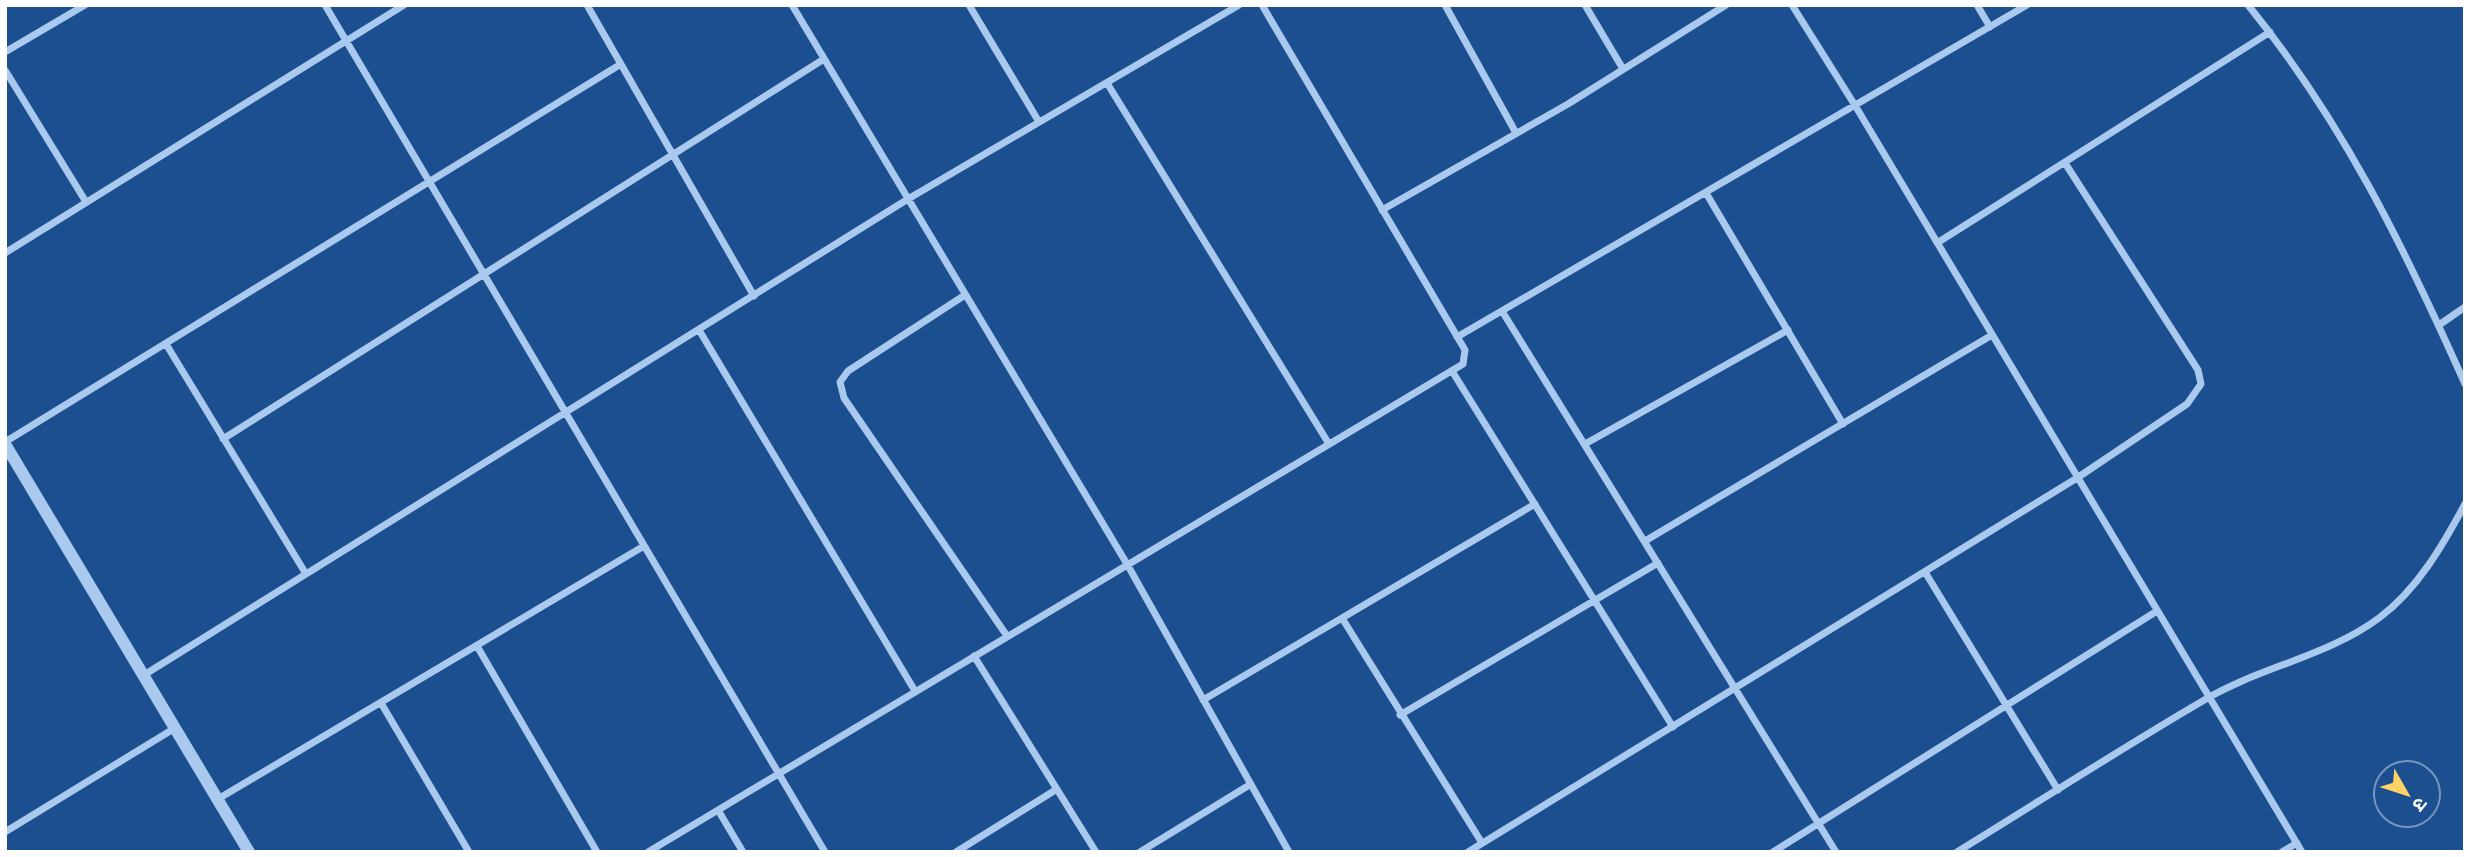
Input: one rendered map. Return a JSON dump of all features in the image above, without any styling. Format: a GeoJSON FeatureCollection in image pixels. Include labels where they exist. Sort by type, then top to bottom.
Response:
{"type":"FeatureCollection","features":[{"type":"Feature","properties":{"kind":"street"},"geometry":{"type":"LineString","coordinates":[[5,52],[85,5]]}},
{"type":"Feature","properties":{"kind":"street"},"geometry":{"type":"LineString","coordinates":[[324,5],[825,852]]}},
{"type":"Feature","properties":{"kind":"street"},"geometry":{"type":"LineString","coordinates":[[5,253],[404,5]]}},
{"type":"Feature","properties":{"kind":"street"},"geometry":{"type":"LineString","coordinates":[[587,5],[754,296]]}},
{"type":"Feature","properties":{"kind":"street"},"geometry":{"type":"LineString","coordinates":[[792,5],[1127,564],[1289,852]]}},
{"type":"Feature","properties":{"kind":"street"},"geometry":{"type":"LineString","coordinates":[[969,5],[1039,122]]}},
{"type":"Feature","properties":{"kind":"street"},"geometry":{"type":"LineString","coordinates":[[144,675],[908,199],[1238,5]]}},
{"type":"Feature","properties":{"kind":"street"},"geometry":{"type":"LineString","coordinates":[[648,852],[1462,364],[1466,358],[1457,337],[1262,5]]}},
{"type":"Feature","properties":{"kind":"street"},"geometry":{"type":"LineString","coordinates":[[1445,5],[1516,133]]}},
{"type":"Feature","properties":{"kind":"street"},"geometry":{"type":"LineString","coordinates":[[1585,5],[1623,69]]}},
{"type":"Feature","properties":{"kind":"street"},"geometry":{"type":"LineString","coordinates":[[1382,210],[1516,133],[1726,5]]}},
{"type":"Feature","properties":{"kind":"street"},"geometry":{"type":"LineString","coordinates":[[1792,5],[1856,107],[2302,852]]}},
{"type":"Feature","properties":{"kind":"street"},"geometry":{"type":"LineString","coordinates":[[1977,5],[1990,27]]}},
{"type":"Feature","properties":{"kind":"street"},"geometry":{"type":"LineString","coordinates":[[1457,337],[2027,5]]}},
{"type":"Feature","properties":{"kind":"street"},"geometry":{"type":"LineString","coordinates":[[2248,5],[2270,32],[2367,178],[2465,384]]}},
{"type":"Feature","properties":{"kind":"street"},"geometry":{"type":"LineString","coordinates":[[1937,243],[2270,32]]}},
{"type":"Feature","properties":{"kind":"street"},"geometry":{"type":"LineString","coordinates":[[223,439],[824,59]]}},
{"type":"Feature","properties":{"kind":"street"},"geometry":{"type":"LineString","coordinates":[[250,852],[5,443],[621,64]]}},
{"type":"Feature","properties":{"kind":"street"},"geometry":{"type":"LineString","coordinates":[[5,70],[86,202]]}},
{"type":"Feature","properties":{"kind":"street"},"geometry":{"type":"LineString","coordinates":[[1107,83],[1329,444]]}},
{"type":"Feature","properties":{"kind":"street"},"geometry":{"type":"LineString","coordinates":[[1468,852],[2077,478],[2187,404],[2201,384],[2198,370],[2065,163]]}},
{"type":"Feature","properties":{"kind":"street"},"geometry":{"type":"LineString","coordinates":[[1706,194],[1843,424]]}},
{"type":"Feature","properties":{"kind":"street"},"geometry":{"type":"LineString","coordinates":[[965,295],[848,371],[841,382],[844,398],[1007,636]]}},
{"type":"Feature","properties":{"kind":"street"},"geometry":{"type":"LineString","coordinates":[[2439,325],[2465,307]]}},
{"type":"Feature","properties":{"kind":"street"},"geometry":{"type":"LineString","coordinates":[[1502,311],[1836,852]]}},
{"type":"Feature","properties":{"kind":"street"},"geometry":{"type":"LineString","coordinates":[[698,330],[915,691]]}},
{"type":"Feature","properties":{"kind":"street"},"geometry":{"type":"LineString","coordinates":[[1585,444],[1787,330]]}},
{"type":"Feature","properties":{"kind":"street"},"geometry":{"type":"LineString","coordinates":[[1645,541],[1992,335]]}},
{"type":"Feature","properties":{"kind":"street"},"geometry":{"type":"LineString","coordinates":[[166,344],[306,574]]}},
{"type":"Feature","properties":{"kind":"street"},"geometry":{"type":"LineString","coordinates":[[1452,371],[1673,727]]}},
{"type":"Feature","properties":{"kind":"street"},"geometry":{"type":"LineString","coordinates":[[1203,700],[1535,504]]}},
{"type":"Feature","properties":{"kind":"street"},"geometry":{"type":"LineString","coordinates":[[1957,852],[2209,697],[2342,639],[2379,618],[2414,584],[2447,537],[2465,504]]}},
{"type":"Feature","properties":{"kind":"street"},"geometry":{"type":"LineString","coordinates":[[218,799],[644,546]]}},
{"type":"Feature","properties":{"kind":"street"},"geometry":{"type":"LineString","coordinates":[[1400,715],[1658,563]]}},
{"type":"Feature","properties":{"kind":"street"},"geometry":{"type":"LineString","coordinates":[[1925,572],[2058,790]]}},
{"type":"Feature","properties":{"kind":"street"},"geometry":{"type":"LineString","coordinates":[[1773,852],[2157,611]]}},
{"type":"Feature","properties":{"kind":"street"},"geometry":{"type":"LineString","coordinates":[[1342,618],[1482,843]]}},
{"type":"Feature","properties":{"kind":"street"},"geometry":{"type":"LineString","coordinates":[[477,646],[597,852]]}},
{"type":"Feature","properties":{"kind":"street"},"geometry":{"type":"LineString","coordinates":[[974,656],[1096,852]]}},
{"type":"Feature","properties":{"kind":"street"},"geometry":{"type":"LineString","coordinates":[[381,703],[469,852]]}},
{"type":"Feature","properties":{"kind":"street"},"geometry":{"type":"LineString","coordinates":[[5,832],[175,727]]}},
{"type":"Feature","properties":{"kind":"street"},"geometry":{"type":"LineString","coordinates":[[1140,852],[1251,784]]}},
{"type":"Feature","properties":{"kind":"street"},"geometry":{"type":"LineString","coordinates":[[956,852],[1057,789]]}},
{"type":"Feature","properties":{"kind":"street"},"geometry":{"type":"LineString","coordinates":[[718,810],[743,852]]}},
{"type":"Feature","properties":{"kind":"street"},"geometry":{"type":"LineString","coordinates":[[2282,852],[2297,843]]}}]}
